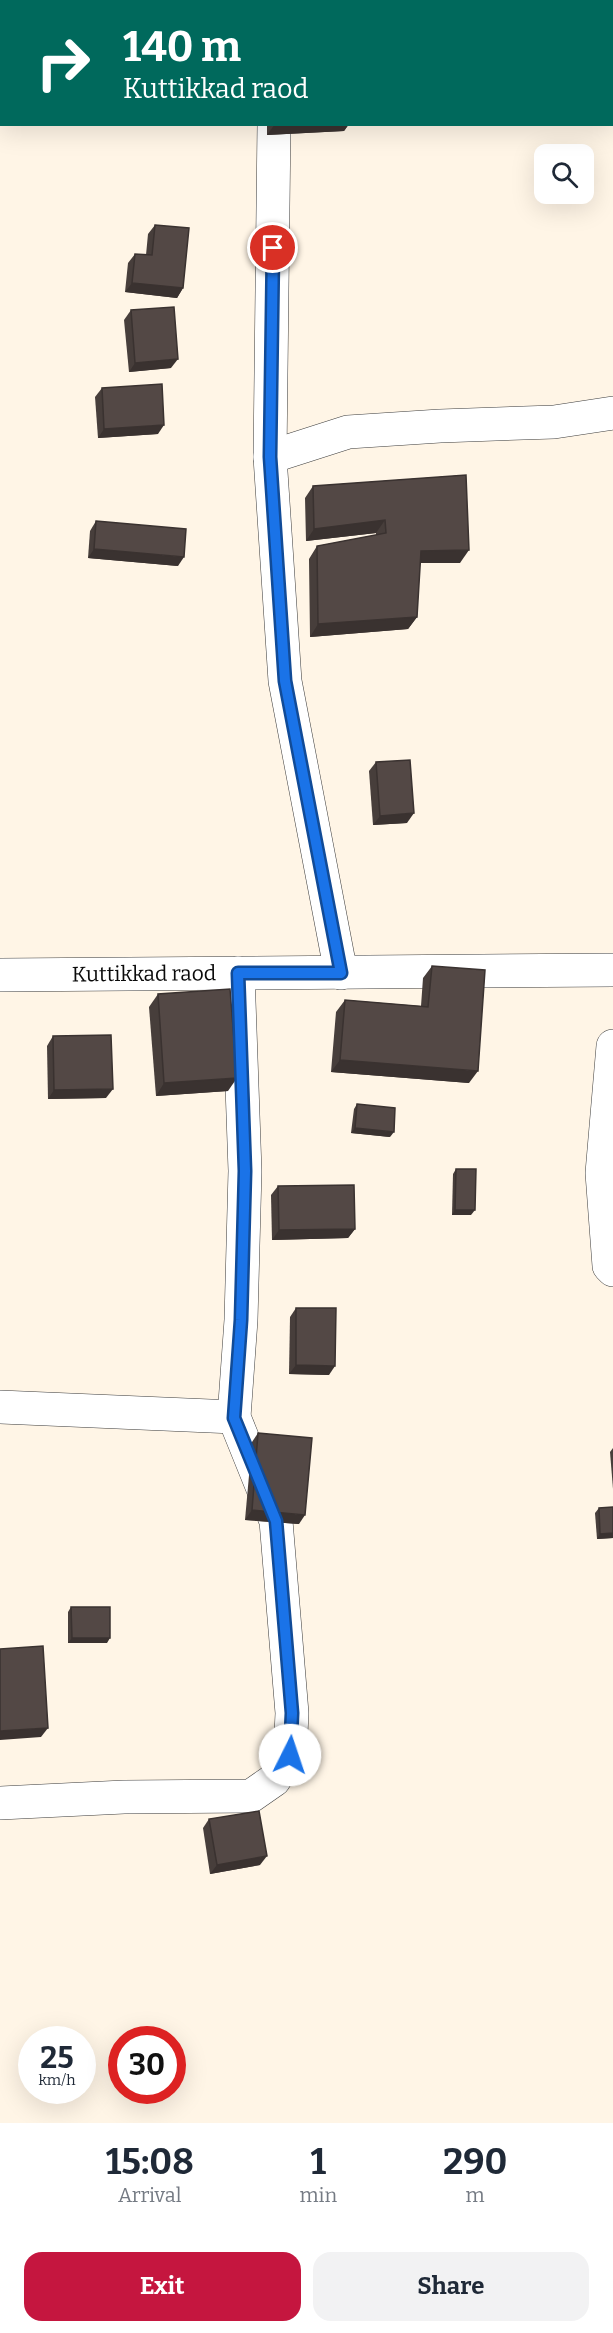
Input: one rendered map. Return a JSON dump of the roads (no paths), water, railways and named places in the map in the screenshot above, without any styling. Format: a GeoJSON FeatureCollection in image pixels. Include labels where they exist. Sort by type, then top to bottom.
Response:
{"type":"FeatureCollection","features":[{"type":"Feature","properties":{"kind":"street"},"geometry":{"type":"LineString","coordinates":[[274,126],[270,457],[285,681],[341,973]]}},
{"type":"Feature","properties":{"kind":"street"},"geometry":{"type":"LineString","coordinates":[[270,457],[348,432],[554,422],[613,414]]}},
{"type":"Feature","properties":{"kind":"street","name":"Kuttikkad raod"},"geometry":{"type":"LineString","coordinates":[[0,975],[613,970]]}},
{"type":"Feature","properties":{"kind":"street"},"geometry":{"type":"LineString","coordinates":[[0,1803],[124,1797],[251,1796],[274,1780],[290,1755],[292,1713],[276,1521],[234,1418],[241,1320],[245,1171],[238,973]]}},
{"type":"Feature","properties":{"kind":"street"},"geometry":{"type":"LineString","coordinates":[[613,1046],[602,1173],[609,1266],[613,1270]]}},
{"type":"Feature","properties":{"kind":"street"},"geometry":{"type":"LineString","coordinates":[[0,1407],[234,1418]]}}]}
